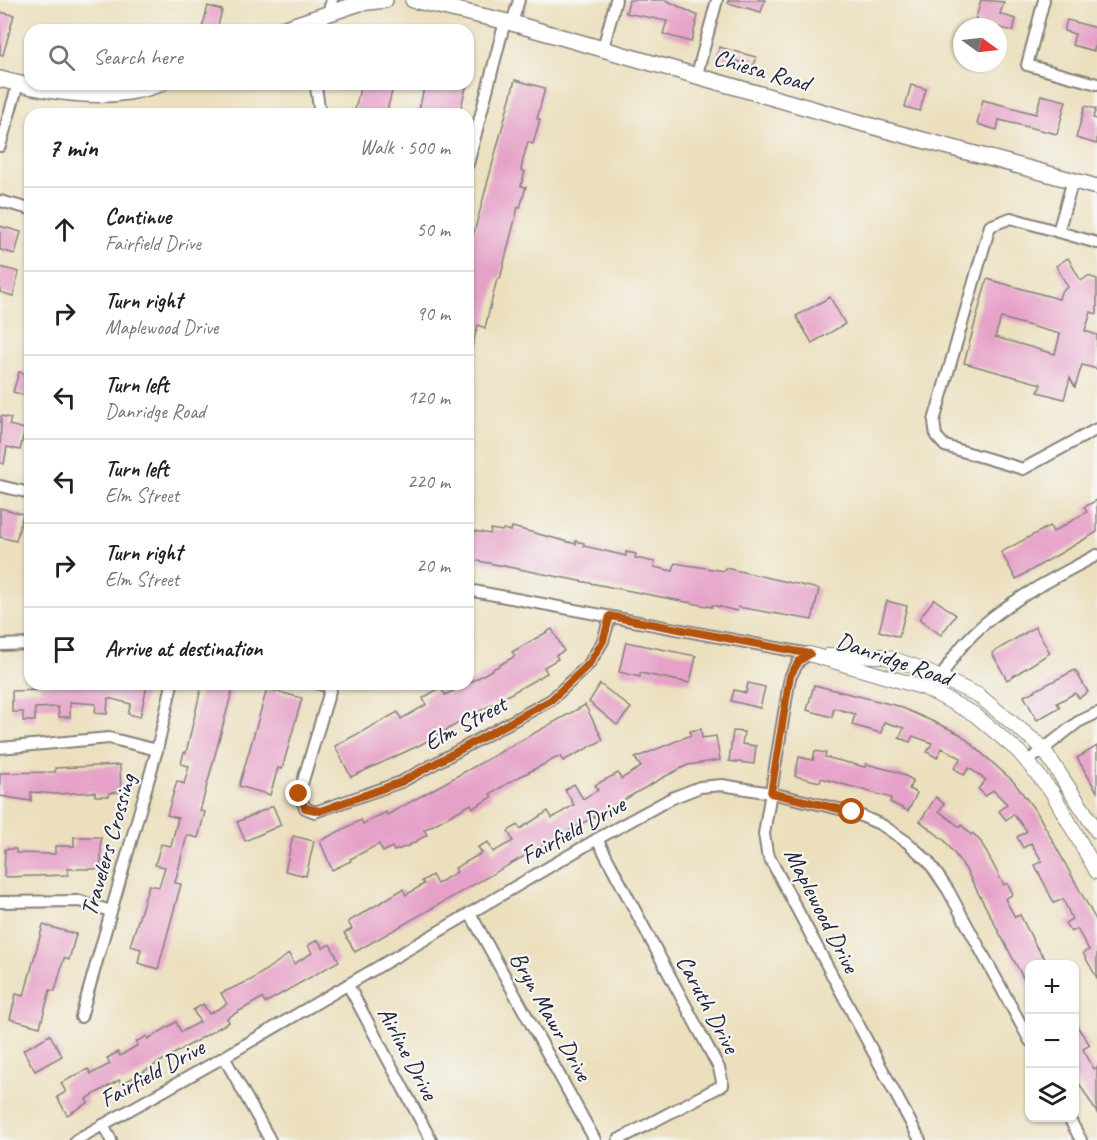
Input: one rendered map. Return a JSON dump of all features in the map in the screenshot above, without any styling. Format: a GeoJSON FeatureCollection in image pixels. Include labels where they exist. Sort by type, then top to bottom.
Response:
{"type":"FeatureCollection","features":[{"type":"Feature","properties":{"kind":"main road"},"geometry":{"type":"LineString","coordinates":[[292,24],[330,7],[385,0]]}},
{"type":"Feature","properties":{"kind":"main road","name":"Chiesa Road"},"geometry":{"type":"LineString","coordinates":[[414,0],[422,0],[509,22],[697,74],[882,129],[1097,187]]}},
{"type":"Feature","properties":{"kind":"main road"},"geometry":{"type":"LineString","coordinates":[[0,79],[24,85]]}},
{"type":"Feature","properties":{"kind":"main road"},"geometry":{"type":"LineString","coordinates":[[58,90],[98,96],[129,90]]}},
{"type":"Feature","properties":{"kind":"street"},"geometry":{"type":"LineString","coordinates":[[474,143],[509,22],[519,0]]}},
{"type":"Feature","properties":{"kind":"street"},"geometry":{"type":"LineString","coordinates":[[603,48],[616,0]]}},
{"type":"Feature","properties":{"kind":"street"},"geometry":{"type":"LineString","coordinates":[[697,74],[717,0]]}},
{"type":"Feature","properties":{"kind":"street"},"geometry":{"type":"LineString","coordinates":[[1044,0],[1027,65],[1097,84]]}},
{"type":"Feature","properties":{"kind":"street"},"geometry":{"type":"LineString","coordinates":[[0,147],[18,84]]}},
{"type":"Feature","properties":{"kind":"street"},"geometry":{"type":"LineString","coordinates":[[316,90],[319,108]]}},
{"type":"Feature","properties":{"kind":"street"},"geometry":{"type":"LineString","coordinates":[[1058,232],[1073,180]]}},
{"type":"Feature","properties":{"kind":"street"},"geometry":{"type":"LineString","coordinates":[[0,201],[24,208]]}},
{"type":"Feature","properties":{"kind":"street"},"geometry":{"type":"LineString","coordinates":[[1097,243],[1011,218],[990,226],[934,421],[936,436],[945,446],[1023,469],[1097,429]]}},
{"type":"Feature","properties":{"kind":"street"},"geometry":{"type":"LineString","coordinates":[[0,486],[24,492]]}},
{"type":"Feature","properties":{"kind":"street"},"geometry":{"type":"LineString","coordinates":[[936,693],[941,677],[981,627],[1038,588],[1097,555]]}},
{"type":"Feature","properties":{"kind":"street","name":"Danridge Road"},"geometry":{"type":"LineString","coordinates":[[474,591],[810,654],[936,693],[974,714],[1027,762],[1052,792],[1097,873]]}},
{"type":"Feature","properties":{"kind":"street","name":"Elm Street"},"geometry":{"type":"LineString","coordinates":[[330,690],[300,789],[301,804],[309,811],[320,811],[401,782],[551,700],[589,664],[603,641],[610,616]]}},
{"type":"Feature","properties":{"kind":"street"},"geometry":{"type":"LineString","coordinates":[[0,645],[24,645]]}},
{"type":"Feature","properties":{"kind":"street","name":"Danridge Road"},"geometry":{"type":"LineString","coordinates":[[810,654],[884,656],[941,677],[992,704],[1042,747],[1097,831]]}},
{"type":"Feature","properties":{"kind":"street","name":"Maplewood Drive"},"geometry":{"type":"LineString","coordinates":[[810,654],[799,661],[790,676],[764,834],[774,868],[920,1140]]}},
{"type":"Feature","properties":{"kind":"street","name":"Travelers Crossing"},"geometry":{"type":"LineString","coordinates":[[81,1017],[157,750],[171,690]]}},
{"type":"Feature","properties":{"kind":"street"},"geometry":{"type":"LineString","coordinates":[[1027,762],[1042,747],[1078,722],[1097,713]]}},
{"type":"Feature","properties":{"kind":"street"},"geometry":{"type":"LineString","coordinates":[[0,748],[109,738],[157,750]]}},
{"type":"Feature","properties":{"kind":"street","name":"Fairfield Drive"},"geometry":{"type":"LineString","coordinates":[[76,1140],[224,1057],[597,839],[672,798],[700,787],[722,785],[771,793],[852,812],[882,825],[928,861],[948,890],[1025,1034]]}},
{"type":"Feature","properties":{"kind":"street","name":"Caruth Drive"},"geometry":{"type":"LineString","coordinates":[[597,839],[719,1068],[723,1085],[618,1140]]}},
{"type":"Feature","properties":{"kind":"street"},"geometry":{"type":"LineString","coordinates":[[0,902],[80,902],[110,911]]}},
{"type":"Feature","properties":{"kind":"street","name":"Bryn Mawr Drive"},"geometry":{"type":"LineString","coordinates":[[470,913],[595,1140]]}},
{"type":"Feature","properties":{"kind":"street","name":"Airline Drive"},"geometry":{"type":"LineString","coordinates":[[348,985],[431,1140]]}},
{"type":"Feature","properties":{"kind":"street"},"geometry":{"type":"LineString","coordinates":[[224,1057],[270,1140]]}},
{"type":"Feature","properties":{"kind":"street"},"geometry":{"type":"LineString","coordinates":[[1071,1122],[1081,1140]]}},
{"type":"Feature","properties":{"kind":"street"},"geometry":{"type":"LineString","coordinates":[[103,1125],[111,1140]]}},
{"type":"Feature","properties":{"kind":"building"},"geometry":{"type":"Polygon","coordinates":[[[629,0],[666,0],[698,16],[691,42],[663,34],[667,21],[626,13],[629,0]]]}},
{"type":"Feature","properties":{"kind":"building"},"geometry":{"type":"Polygon","coordinates":[[[728,0],[765,0],[761,12],[728,3],[728,0]]]}},
{"type":"Feature","properties":{"kind":"building"},"geometry":{"type":"Polygon","coordinates":[[[981,0],[1004,2],[1000,14],[1016,19],[1013,31],[1007,29],[1007,18],[976,18],[981,0]]]}},
{"type":"Feature","properties":{"kind":"building"},"geometry":{"type":"Polygon","coordinates":[[[208,6],[222,10],[218,24],[203,24],[208,6]]]}},
{"type":"Feature","properties":{"kind":"building"},"geometry":{"type":"Polygon","coordinates":[[[0,12],[14,15],[3,55],[0,55],[0,12]]]}},
{"type":"Feature","properties":{"kind":"building"},"geometry":{"type":"Polygon","coordinates":[[[1067,20],[1097,28],[1094,51],[1072,45],[1075,34],[1064,31],[1067,20]]]}},
{"type":"Feature","properties":{"kind":"building"},"geometry":{"type":"Polygon","coordinates":[[[719,47],[756,57],[754,66],[717,56],[719,47]]]}},
{"type":"Feature","properties":{"kind":"building"},"geometry":{"type":"Polygon","coordinates":[[[515,80],[545,88],[533,144],[528,142],[521,170],[525,172],[521,186],[526,187],[520,208],[518,207],[500,279],[497,279],[485,328],[478,325],[474,340],[474,233],[515,80]]]}},
{"type":"Feature","properties":{"kind":"building"},"geometry":{"type":"Polygon","coordinates":[[[911,85],[926,89],[920,111],[905,107],[911,85]]]}},
{"type":"Feature","properties":{"kind":"building"},"geometry":{"type":"Polygon","coordinates":[[[360,90],[392,90],[388,108],[355,108],[360,90]]]}},
{"type":"Feature","properties":{"kind":"building"},"geometry":{"type":"Polygon","coordinates":[[[424,90],[465,90],[461,108],[419,108],[424,90]]]}},
{"type":"Feature","properties":{"kind":"building"},"geometry":{"type":"Polygon","coordinates":[[[1041,95],[1066,101],[1057,134],[999,120],[997,130],[977,124],[983,100],[1036,114],[1041,95]]]}},
{"type":"Feature","properties":{"kind":"building"},"geometry":{"type":"Polygon","coordinates":[[[1085,106],[1096,109],[1093,118],[1097,119],[1097,144],[1076,138],[1085,106]]]}},
{"type":"Feature","properties":{"kind":"building"},"geometry":{"type":"Polygon","coordinates":[[[0,226],[21,232],[15,254],[0,250],[0,226]]]}},
{"type":"Feature","properties":{"kind":"building"},"geometry":{"type":"Polygon","coordinates":[[[1068,258],[1081,281],[1088,276],[1097,279],[1097,314],[1091,312],[1085,331],[1097,335],[1097,369],[1082,365],[1075,387],[1070,378],[1064,399],[1038,392],[1041,384],[964,363],[987,279],[1059,299],[1061,292],[1068,287],[1056,266],[1068,258]],[[1001,318],[995,337],[1055,354],[1060,334],[1001,318]]]}},
{"type":"Feature","properties":{"kind":"building"},"geometry":{"type":"Polygon","coordinates":[[[0,267],[19,272],[13,296],[0,292],[0,267]]]}},
{"type":"Feature","properties":{"kind":"building"},"geometry":{"type":"Polygon","coordinates":[[[830,297],[845,324],[812,343],[796,316],[830,297]]]}},
{"type":"Feature","properties":{"kind":"building"},"geometry":{"type":"Polygon","coordinates":[[[19,372],[24,373],[24,395],[13,392],[19,372]]]}},
{"type":"Feature","properties":{"kind":"building"},"geometry":{"type":"Polygon","coordinates":[[[1,416],[11,418],[9,425],[24,429],[24,433],[20,450],[7,447],[4,464],[0,463],[1,416]]]}},
{"type":"Feature","properties":{"kind":"building"},"geometry":{"type":"Polygon","coordinates":[[[1097,500],[1097,532],[1016,579],[1001,552],[1050,526],[1053,532],[1087,512],[1084,507],[1097,500]]]}},
{"type":"Feature","properties":{"kind":"building"},"geometry":{"type":"Polygon","coordinates":[[[0,508],[23,514],[16,541],[0,537],[0,508]]]}},
{"type":"Feature","properties":{"kind":"building"},"geometry":{"type":"Polygon","coordinates":[[[512,527],[576,544],[576,541],[584,543],[584,546],[626,556],[626,552],[636,554],[635,558],[655,562],[654,567],[673,571],[675,563],[724,571],[725,568],[819,589],[812,620],[738,607],[737,611],[712,605],[712,607],[474,560],[474,531],[490,534],[491,529],[511,531],[512,527]]]}},
{"type":"Feature","properties":{"kind":"building"},"geometry":{"type":"Polygon","coordinates":[[[934,599],[956,615],[941,635],[919,619],[934,599]]]}},
{"type":"Feature","properties":{"kind":"building"},"geometry":{"type":"Polygon","coordinates":[[[887,601],[907,606],[899,637],[879,631],[887,601]]]}},
{"type":"Feature","properties":{"kind":"building"},"geometry":{"type":"Polygon","coordinates":[[[1035,627],[1050,653],[1007,680],[992,653],[1035,627]]]}},
{"type":"Feature","properties":{"kind":"building"},"geometry":{"type":"Polygon","coordinates":[[[552,629],[564,651],[556,655],[558,659],[544,667],[547,673],[420,745],[351,777],[335,746],[398,712],[401,719],[426,705],[423,698],[436,690],[442,690],[445,695],[455,690],[474,690],[474,680],[515,656],[512,652],[552,629]]]}},
{"type":"Feature","properties":{"kind":"building"},"geometry":{"type":"Polygon","coordinates":[[[626,642],[696,656],[690,683],[640,673],[640,677],[619,672],[626,642]]]}},
{"type":"Feature","properties":{"kind":"building"},"geometry":{"type":"Polygon","coordinates":[[[1075,670],[1088,692],[1079,698],[1075,693],[1057,703],[1060,707],[1037,720],[1024,696],[1075,670]]]}},
{"type":"Feature","properties":{"kind":"building"},"geometry":{"type":"Polygon","coordinates":[[[748,683],[765,687],[760,708],[731,701],[734,690],[746,693],[748,683]]]}},
{"type":"Feature","properties":{"kind":"building"},"geometry":{"type":"Polygon","coordinates":[[[600,684],[631,708],[617,725],[589,702],[600,684]]]}},
{"type":"Feature","properties":{"kind":"building"},"geometry":{"type":"Polygon","coordinates":[[[814,685],[898,706],[960,734],[1013,781],[1038,814],[1097,922],[1097,978],[1083,953],[1089,950],[1077,929],[1071,932],[1065,923],[1072,919],[1063,899],[1054,903],[1035,865],[1042,861],[1031,843],[1023,848],[1017,837],[1027,831],[1013,814],[1006,820],[999,811],[1007,804],[993,790],[986,796],[978,789],[986,780],[969,768],[964,775],[954,768],[961,758],[942,748],[937,758],[927,752],[932,743],[913,736],[910,742],[899,738],[904,728],[884,722],[881,733],[852,725],[855,714],[834,708],[832,717],[807,710],[814,685]]]}},
{"type":"Feature","properties":{"kind":"building"},"geometry":{"type":"Polygon","coordinates":[[[146,690],[140,717],[128,714],[131,704],[108,698],[107,714],[95,713],[96,704],[70,702],[70,717],[59,717],[58,707],[35,708],[35,721],[23,721],[23,712],[12,712],[12,691],[146,690]]]}},
{"type":"Feature","properties":{"kind":"building"},"geometry":{"type":"Polygon","coordinates":[[[201,690],[232,690],[200,811],[205,812],[198,838],[187,835],[175,883],[181,884],[158,969],[138,963],[141,949],[130,946],[149,885],[159,887],[165,867],[155,865],[161,844],[171,846],[178,818],[167,815],[177,781],[184,784],[189,766],[181,764],[184,752],[186,753],[201,690]]]}},
{"type":"Feature","properties":{"kind":"building"},"geometry":{"type":"Polygon","coordinates":[[[267,690],[302,698],[282,769],[278,768],[270,795],[239,786],[267,690]]]}},
{"type":"Feature","properties":{"kind":"building"},"geometry":{"type":"Polygon","coordinates":[[[585,705],[603,740],[563,761],[560,756],[515,779],[490,794],[492,797],[473,808],[471,804],[424,830],[427,835],[408,846],[394,851],[392,847],[383,852],[379,844],[332,870],[320,841],[361,820],[363,824],[386,812],[387,815],[585,705]]]}},
{"type":"Feature","properties":{"kind":"building"},"geometry":{"type":"Polygon","coordinates":[[[701,729],[702,738],[716,736],[720,760],[688,765],[664,777],[355,952],[344,933],[352,929],[348,922],[403,889],[406,895],[424,884],[422,881],[432,875],[437,884],[457,872],[455,868],[482,853],[478,847],[488,842],[493,852],[513,841],[508,831],[518,825],[520,829],[548,811],[552,818],[574,805],[565,790],[574,784],[583,799],[598,790],[595,785],[618,773],[621,779],[641,767],[635,758],[691,735],[690,731],[701,729]]]}},
{"type":"Feature","properties":{"kind":"building"},"geometry":{"type":"Polygon","coordinates":[[[733,731],[744,732],[742,744],[756,746],[754,764],[729,761],[733,731]]]}},
{"type":"Feature","properties":{"kind":"building"},"geometry":{"type":"Polygon","coordinates":[[[1097,746],[1097,792],[1077,758],[1097,746]]]}},
{"type":"Feature","properties":{"kind":"building"},"geometry":{"type":"Polygon","coordinates":[[[815,751],[826,753],[825,757],[898,772],[913,780],[909,789],[917,793],[908,811],[890,802],[891,798],[821,778],[820,782],[795,776],[799,757],[813,760],[815,751]]]}},
{"type":"Feature","properties":{"kind":"building"},"geometry":{"type":"Polygon","coordinates":[[[120,765],[121,792],[109,793],[109,796],[95,796],[95,792],[56,794],[31,792],[31,801],[0,796],[0,773],[55,772],[55,768],[120,765]]]}},
{"type":"Feature","properties":{"kind":"building"},"geometry":{"type":"Polygon","coordinates":[[[936,797],[944,804],[939,811],[960,827],[962,825],[971,835],[973,833],[981,842],[1004,885],[1007,883],[1013,894],[1005,899],[1015,917],[1020,915],[1046,960],[1025,960],[1025,981],[965,868],[945,841],[920,821],[936,797]]]}},
{"type":"Feature","properties":{"kind":"building"},"geometry":{"type":"Polygon","coordinates":[[[273,806],[281,825],[245,841],[237,822],[273,806]]]}},
{"type":"Feature","properties":{"kind":"building"},"geometry":{"type":"Polygon","coordinates":[[[293,836],[314,841],[306,876],[285,871],[293,836]]]}},
{"type":"Feature","properties":{"kind":"building"},"geometry":{"type":"Polygon","coordinates":[[[74,837],[101,837],[101,869],[68,869],[68,875],[4,877],[5,849],[16,849],[16,853],[55,854],[55,846],[74,846],[74,837]]]}},
{"type":"Feature","properties":{"kind":"building"},"geometry":{"type":"Polygon","coordinates":[[[43,925],[76,934],[69,960],[64,958],[55,991],[50,990],[40,1027],[10,1019],[16,994],[24,996],[43,925]]]}},
{"type":"Feature","properties":{"kind":"building"},"geometry":{"type":"Polygon","coordinates":[[[318,940],[323,948],[330,944],[339,961],[265,1003],[262,998],[227,1018],[229,1022],[122,1084],[119,1080],[86,1099],[88,1103],[67,1115],[57,1097],[66,1092],[61,1083],[88,1069],[91,1074],[110,1064],[107,1058],[118,1052],[120,1056],[138,1045],[136,1042],[147,1036],[148,1039],[176,1022],[181,1032],[200,1022],[193,1010],[203,1004],[209,1014],[227,1004],[221,993],[251,980],[289,954],[294,964],[312,953],[308,945],[318,940]]]}},
{"type":"Feature","properties":{"kind":"building"},"geometry":{"type":"Polygon","coordinates":[[[1079,1029],[1090,1045],[1083,1049],[1094,1069],[1097,1067],[1097,1113],[1079,1083],[1079,1029]]]}},
{"type":"Feature","properties":{"kind":"building"},"geometry":{"type":"Polygon","coordinates":[[[50,1035],[62,1056],[35,1071],[23,1050],[50,1035]]]}},
{"type":"Feature","properties":{"kind":"route"},"geometry":{"type":"LineString","coordinates":[[299,794],[301,804],[309,811],[315,812],[401,782],[551,700],[589,664],[603,641],[610,616],[810,654],[799,661],[790,676],[771,793],[852,812]]}}]}
